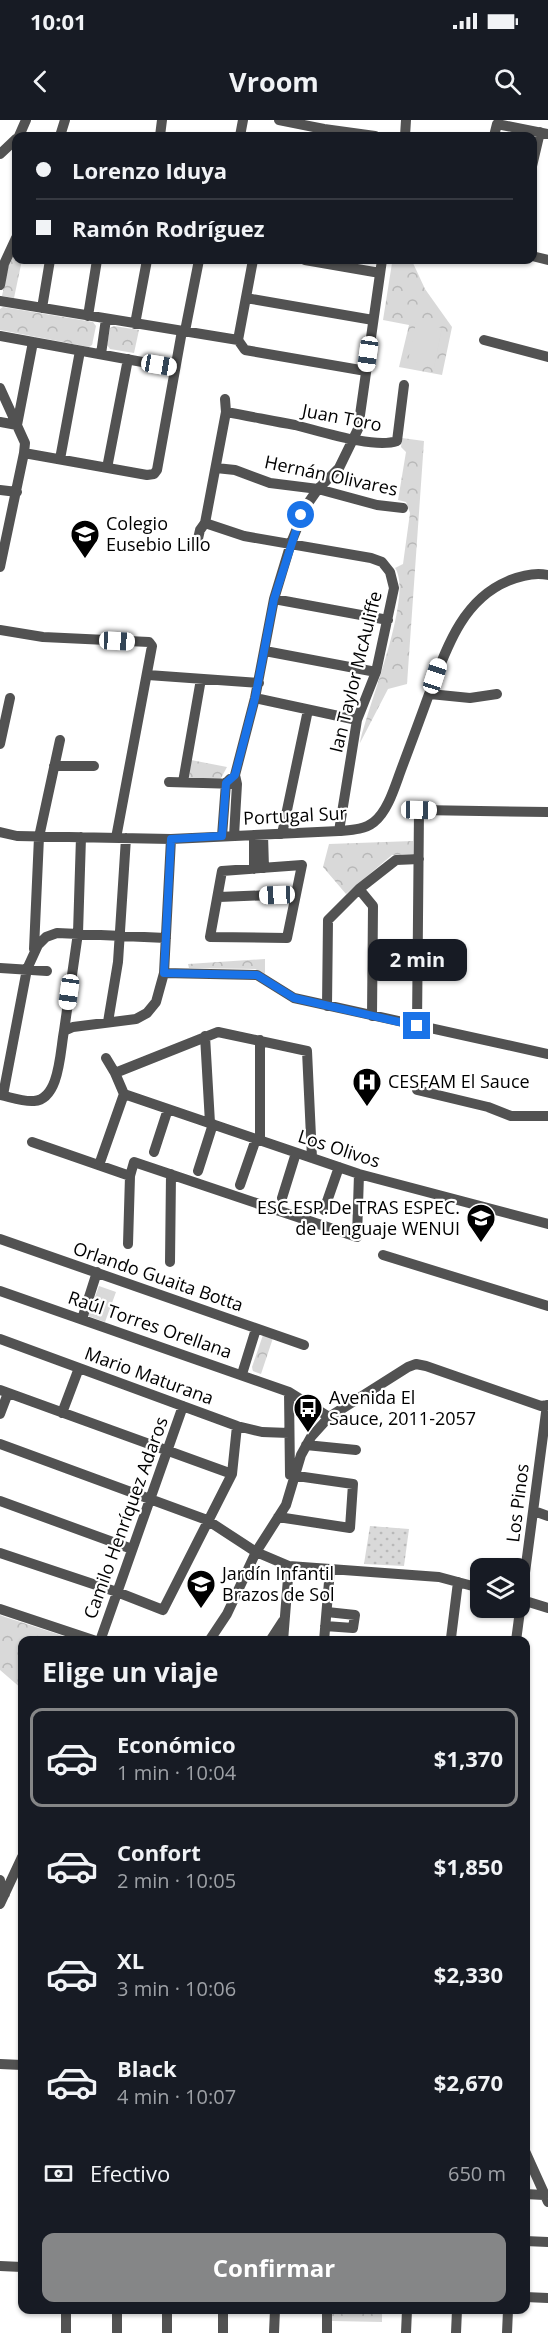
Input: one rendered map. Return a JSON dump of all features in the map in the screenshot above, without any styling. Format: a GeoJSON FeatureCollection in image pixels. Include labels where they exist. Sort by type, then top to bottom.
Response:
{"type":"FeatureCollection","features":[{"type":"Feature","properties":{"kind":"street"},"geometry":{"type":"LineString","coordinates":[[279,120],[320,132]]}},
{"type":"Feature","properties":{"kind":"street"},"geometry":{"type":"LineString","coordinates":[[495,132],[497,124],[544,133],[537,152]]}},
{"type":"Feature","properties":{"kind":"street"},"geometry":{"type":"LineString","coordinates":[[0,154],[12,143]]}},
{"type":"Feature","properties":{"kind":"street"},"geometry":{"type":"LineString","coordinates":[[0,285],[4,264],[12,247]]}},
{"type":"Feature","properties":{"kind":"street"},"geometry":{"type":"LineString","coordinates":[[42,308],[49,264]]}},
{"type":"Feature","properties":{"kind":"street"},"geometry":{"type":"LineString","coordinates":[[88,316],[96,264]]}},
{"type":"Feature","properties":{"kind":"street"},"geometry":{"type":"LineString","coordinates":[[135,324],[146,264]]}},
{"type":"Feature","properties":{"kind":"street"},"geometry":{"type":"LineString","coordinates":[[24,453],[147,475],[154,474],[157,470],[175,368],[198,264]]}},
{"type":"Feature","properties":{"kind":"street"},"geometry":{"type":"LineString","coordinates":[[238,340],[253,264]]}},
{"type":"Feature","properties":{"kind":"street"},"geometry":{"type":"LineString","coordinates":[[328,264],[380,273]]}},
{"type":"Feature","properties":{"kind":"street"},"geometry":{"type":"LineString","coordinates":[[222,836],[232,781],[259,683],[274,599],[291,543],[301,515],[318,489],[339,468],[358,429],[381,264]]}},
{"type":"Feature","properties":{"kind":"street"},"geometry":{"type":"LineString","coordinates":[[246,298],[373,320]]}},
{"type":"Feature","properties":{"kind":"street"},"geometry":{"type":"LineString","coordinates":[[0,301],[238,340],[245,350],[366,371]]}},
{"type":"Feature","properties":{"kind":"street"},"geometry":{"type":"LineString","coordinates":[[101,354],[106,319]]}},
{"type":"Feature","properties":{"kind":"street"},"geometry":{"type":"LineString","coordinates":[[0,336],[175,368]]}},
{"type":"Feature","properties":{"kind":"street"},"geometry":{"type":"LineString","coordinates":[[484,340],[548,356]]}},
{"type":"Feature","properties":{"kind":"street"},"geometry":{"type":"LineString","coordinates":[[17,424],[33,342]]}},
{"type":"Feature","properties":{"kind":"street"},"geometry":{"type":"LineString","coordinates":[[60,459],[80,351]]}},
{"type":"Feature","properties":{"kind":"street"},"geometry":{"type":"LineString","coordinates":[[107,468],[128,359]]}},
{"type":"Feature","properties":{"kind":"street","name":"Juan Toro"},"geometry":{"type":"LineString","coordinates":[[226,412],[354,439],[389,444],[397,441],[404,385]]}},
{"type":"Feature","properties":{"kind":"street"},"geometry":{"type":"LineString","coordinates":[[0,388],[25,443],[16,492],[4,537],[0,567]]}},
{"type":"Feature","properties":{"kind":"street"},"geometry":{"type":"LineString","coordinates":[[197,543],[200,530],[205,524],[216,468],[226,412],[225,399]]}},
{"type":"Feature","properties":{"kind":"street"},"geometry":{"type":"LineString","coordinates":[[0,422],[17,424]]}},
{"type":"Feature","properties":{"kind":"street","name":"Hernán Olivares"},"geometry":{"type":"LineString","coordinates":[[216,468],[235,470],[270,483],[318,489],[377,505],[403,508]]}},
{"type":"Feature","properties":{"kind":"street"},"geometry":{"type":"LineString","coordinates":[[0,490],[16,492]]}},
{"type":"Feature","properties":{"kind":"street","name":"Ian Taylor McAuliffe"},"geometry":{"type":"LineString","coordinates":[[205,524],[244,536],[371,558],[382,562],[390,572],[394,588],[388,620],[376,672],[357,720],[339,831]]}},
{"type":"Feature","properties":{"kind":"street","name":"Portugal Sur"},"geometry":{"type":"LineString","coordinates":[[0,832],[17,836],[39,837],[171,839],[339,831],[364,827],[374,822],[382,813],[396,784],[441,658],[473,605],[494,588],[513,579],[532,574],[548,575]]}},
{"type":"Feature","properties":{"kind":"street"},"geometry":{"type":"LineString","coordinates":[[274,599],[388,620]]}},
{"type":"Feature","properties":{"kind":"street"},"geometry":{"type":"LineString","coordinates":[[0,630],[43,637],[149,642],[152,646],[121,838],[120,935],[108,1022]]}},
{"type":"Feature","properties":{"kind":"street"},"geometry":{"type":"LineString","coordinates":[[265,651],[376,672]]}},
{"type":"Feature","properties":{"kind":"street"},"geometry":{"type":"LineString","coordinates":[[148,675],[259,683]]}},
{"type":"Feature","properties":{"kind":"street"},"geometry":{"type":"LineString","coordinates":[[183,782],[201,679]]}},
{"type":"Feature","properties":{"kind":"street"},"geometry":{"type":"LineString","coordinates":[[430,694],[470,698],[497,694]]}},
{"type":"Feature","properties":{"kind":"street"},"geometry":{"type":"LineString","coordinates":[[0,744],[10,698]]}},
{"type":"Feature","properties":{"kind":"street"},"geometry":{"type":"LineString","coordinates":[[255,698],[357,720]]}},
{"type":"Feature","properties":{"kind":"street"},"geometry":{"type":"LineString","coordinates":[[282,834],[308,710]]}},
{"type":"Feature","properties":{"kind":"street"},"geometry":{"type":"LineString","coordinates":[[60,740],[39,837],[34,950],[27,969],[2,1095],[33,1101],[49,1094],[54,1087],[78,933],[81,837]]}},
{"type":"Feature","properties":{"kind":"street"},"geometry":{"type":"LineString","coordinates":[[54,766],[94,766]]}},
{"type":"Feature","properties":{"kind":"street"},"geometry":{"type":"LineString","coordinates":[[169,782],[232,781]]}},
{"type":"Feature","properties":{"kind":"street"},"geometry":{"type":"LineString","coordinates":[[232,781],[234,836]]}},
{"type":"Feature","properties":{"kind":"street"},"geometry":{"type":"LineString","coordinates":[[417,1026],[419,810],[548,812]]}},
{"type":"Feature","properties":{"kind":"street"},"geometry":{"type":"LineString","coordinates":[[258,835],[259,868]]}},
{"type":"Feature","properties":{"kind":"street"},"geometry":{"type":"LineString","coordinates":[[64,1031],[72,1027],[131,1020],[147,1013],[156,1002],[164,973],[171,839]]}},
{"type":"Feature","properties":{"kind":"street"},"geometry":{"type":"LineString","coordinates":[[327,1006],[328,920],[359,889],[396,860],[419,859]]}},
{"type":"Feature","properties":{"kind":"street"},"geometry":{"type":"LineString","coordinates":[[302,866],[296,894],[287,938],[210,938],[222,871],[302,866]]}},
{"type":"Feature","properties":{"kind":"street"},"geometry":{"type":"LineString","coordinates":[[359,889],[373,906],[372,1016]]}},
{"type":"Feature","properties":{"kind":"street"},"geometry":{"type":"LineString","coordinates":[[219,897],[296,894]]}},
{"type":"Feature","properties":{"kind":"street"},"geometry":{"type":"LineString","coordinates":[[34,950],[42,940],[52,935],[78,933],[166,938]]}},
{"type":"Feature","properties":{"kind":"street"},"geometry":{"type":"LineString","coordinates":[[0,968],[47,971]]}},
{"type":"Feature","properties":{"kind":"street"},"geometry":{"type":"LineString","coordinates":[[164,973],[257,975],[294,998],[548,1054]]}},
{"type":"Feature","properties":{"kind":"street"},"geometry":{"type":"LineString","coordinates":[[115,1073],[218,1032],[307,1051],[312,1158]]}},
{"type":"Feature","properties":{"kind":"street"},"geometry":{"type":"LineString","coordinates":[[198,1171],[211,1124],[205,1036]]}},
{"type":"Feature","properties":{"kind":"street"},"geometry":{"type":"LineString","coordinates":[[240,1185],[258,1140],[260,1040]]}},
{"type":"Feature","properties":{"kind":"street"},"geometry":{"type":"LineString","coordinates":[[99,1165],[124,1094],[106,1058]]}},
{"type":"Feature","properties":{"kind":"street"},"geometry":{"type":"LineString","coordinates":[[417,1090],[484,1105],[511,1116],[548,1116]]}},
{"type":"Feature","properties":{"kind":"street","name":"Los Olivos"},"geometry":{"type":"LineString","coordinates":[[124,1094],[359,1174],[548,1224]]}},
{"type":"Feature","properties":{"kind":"street"},"geometry":{"type":"LineString","coordinates":[[154,1152],[168,1109]]}},
{"type":"Feature","properties":{"kind":"street"},"geometry":{"type":"LineString","coordinates":[[32,1142],[130,1176]]}},
{"type":"Feature","properties":{"kind":"street"},"geometry":{"type":"LineString","coordinates":[[282,1198],[296,1153]]}},
{"type":"Feature","properties":{"kind":"street"},"geometry":{"type":"LineString","coordinates":[[128,1244],[130,1176],[134,1162],[357,1237],[359,1174]]}},
{"type":"Feature","properties":{"kind":"street"},"geometry":{"type":"LineString","coordinates":[[324,1210],[339,1167]]}},
{"type":"Feature","properties":{"kind":"street"},"geometry":{"type":"LineString","coordinates":[[170,1262],[171,1174]]}},
{"type":"Feature","properties":{"kind":"street","name":"Orlando Guaita Botta"},"geometry":{"type":"LineString","coordinates":[[0,1239],[304,1346]]}},
{"type":"Feature","properties":{"kind":"street"},"geometry":{"type":"LineString","coordinates":[[383,1255],[548,1306]]}},
{"type":"Feature","properties":{"kind":"street"},"geometry":{"type":"LineString","coordinates":[[82,1319],[97,1272]]}},
{"type":"Feature","properties":{"kind":"street","name":"Raúl Torres Orellana"},"geometry":{"type":"LineString","coordinates":[[0,1291],[242,1374],[289,1392],[329,1417]]}},
{"type":"Feature","properties":{"kind":"street"},"geometry":{"type":"LineString","coordinates":[[242,1374],[256,1329]]}},
{"type":"Feature","properties":{"kind":"street","name":"Mario Maturana"},"geometry":{"type":"LineString","coordinates":[[0,1339],[237,1426],[262,1432],[289,1433]]}},
{"type":"Feature","properties":{"kind":"street"},"geometry":{"type":"LineString","coordinates":[[212,1636],[226,1614],[256,1552],[289,1498],[306,1445],[329,1417],[416,1364],[426,1365],[541,1406],[547,1405]]}},
{"type":"Feature","properties":{"kind":"street"},"geometry":{"type":"LineString","coordinates":[[62,1413],[79,1368]]}},
{"type":"Feature","properties":{"kind":"street"},"geometry":{"type":"LineString","coordinates":[[0,1414],[4,1392],[232,1474]]}},
{"type":"Feature","properties":{"kind":"street"},"geometry":{"type":"LineString","coordinates":[[279,1517],[350,1528],[353,1484],[290,1475],[289,1392]]}},
{"type":"Feature","properties":{"kind":"street","name":"Los Pinos"},"geometry":{"type":"LineString","coordinates":[[527,1558],[547,1405]]}},
{"type":"Feature","properties":{"kind":"street","name":"Camilo Henríquez Adaros"},"geometry":{"type":"LineString","coordinates":[[100,1636],[183,1406]]}},
{"type":"Feature","properties":{"kind":"street"},"geometry":{"type":"LineString","coordinates":[[0,1553],[117,1592],[163,1610],[232,1474],[237,1426]]}},
{"type":"Feature","properties":{"kind":"street"},"geometry":{"type":"LineString","coordinates":[[0,1444],[207,1520],[256,1552],[289,1566],[428,1576],[470,1585]]}},
{"type":"Feature","properties":{"kind":"street"},"geometry":{"type":"LineString","coordinates":[[306,1445],[356,1450]]}},
{"type":"Feature","properties":{"kind":"street"},"geometry":{"type":"LineString","coordinates":[[0,1501],[132,1549]]}},
{"type":"Feature","properties":{"kind":"street"},"geometry":{"type":"LineString","coordinates":[[534,1511],[548,1516]]}},
{"type":"Feature","properties":{"kind":"street"},"geometry":{"type":"LineString","coordinates":[[283,1636],[289,1566]]}},
{"type":"Feature","properties":{"kind":"street"},"geometry":{"type":"LineString","coordinates":[[325,1636],[330,1570]]}},
{"type":"Feature","properties":{"kind":"street"},"geometry":{"type":"LineString","coordinates":[[451,1636],[458,1582]]}},
{"type":"Feature","properties":{"kind":"street"},"geometry":{"type":"LineString","coordinates":[[530,1603],[548,1608]]}},
{"type":"Feature","properties":{"kind":"street"},"geometry":{"type":"LineString","coordinates":[[2,1610],[83,1636]]}},
{"type":"Feature","properties":{"kind":"street"},"geometry":{"type":"LineString","coordinates":[[326,1626],[353,1628],[355,1614],[327,1612]]}},
{"type":"Feature","properties":{"kind":"street"},"geometry":{"type":"LineString","coordinates":[[273,1636],[285,1617]]}},
{"type":"Feature","properties":{"kind":"street","name":"Los Pinos"},"geometry":{"type":"LineString","coordinates":[[517,1636],[519,1618]]}},
{"type":"Feature","properties":{"kind":"street"},"geometry":{"type":"LineString","coordinates":[[2,1899],[18,1868]]}},
{"type":"Feature","properties":{"kind":"street"},"geometry":{"type":"LineString","coordinates":[[0,1880],[2,1899]]}},
{"type":"Feature","properties":{"kind":"street"},"geometry":{"type":"LineString","coordinates":[[0,2064],[18,2065]]}},
{"type":"Feature","properties":{"kind":"street"},"geometry":{"type":"LineString","coordinates":[[530,2162],[546,2199]]}},
{"type":"Feature","properties":{"kind":"street"},"geometry":{"type":"LineString","coordinates":[[530,2195],[546,2199]]}},
{"type":"Feature","properties":{"kind":"street"},"geometry":{"type":"LineString","coordinates":[[530,2241],[548,2242]]}},
{"type":"Feature","properties":{"kind":"street"},"geometry":{"type":"LineString","coordinates":[[0,2266],[18,2267]]}},
{"type":"Feature","properties":{"kind":"street"},"geometry":{"type":"LineString","coordinates":[[530,2297],[548,2298]]}},
{"type":"Feature","properties":{"kind":"street"},"geometry":{"type":"LineString","coordinates":[[66,2314],[66,2333]]}},
{"type":"Feature","properties":{"kind":"street"},"geometry":{"type":"LineString","coordinates":[[117,2314],[117,2333]]}},
{"type":"Feature","properties":{"kind":"street"},"geometry":{"type":"LineString","coordinates":[[166,2314],[167,2333]]}},
{"type":"Feature","properties":{"kind":"street"},"geometry":{"type":"LineString","coordinates":[[223,2314],[223,2333]]}},
{"type":"Feature","properties":{"kind":"street"},"geometry":{"type":"LineString","coordinates":[[274,2333],[275,2314]]}},
{"type":"Feature","properties":{"kind":"street"},"geometry":{"type":"LineString","coordinates":[[327,2314],[327,2333]]}},
{"type":"Feature","properties":{"kind":"street"},"geometry":{"type":"LineString","coordinates":[[406,2333],[407,2314]]}},
{"type":"Feature","properties":{"kind":"street"},"geometry":{"type":"LineString","coordinates":[[456,2333],[457,2314]]}},
{"type":"Feature","properties":{"kind":"street"},"geometry":{"type":"LineString","coordinates":[[507,2333],[508,2314]]}},
{"type":"Feature","properties":{"kind":"green space"},"geometry":{"type":"Polygon","coordinates":[[[12,256],[12,264],[21,264],[14,298],[2,296],[12,256]]]}},
{"type":"Feature","properties":{"kind":"green space"},"geometry":{"type":"Polygon","coordinates":[[[392,264],[413,264],[425,289],[452,327],[442,375],[399,367],[409,325],[383,320],[392,264]]]}},
{"type":"Feature","properties":{"kind":"green space"},"geometry":{"type":"Polygon","coordinates":[[[3,307],[93,322],[96,326],[92,345],[89,347],[0,330],[0,309],[3,307]]]}},
{"type":"Feature","properties":{"kind":"green space"},"geometry":{"type":"Polygon","coordinates":[[[416,323],[442,328],[434,367],[408,361],[416,323]]]}},
{"type":"Feature","properties":{"kind":"green space"},"geometry":{"type":"Polygon","coordinates":[[[114,326],[139,330],[134,353],[110,349],[107,345],[110,328],[114,326]]]}},
{"type":"Feature","properties":{"kind":"green space"},"geometry":{"type":"Polygon","coordinates":[[[402,438],[424,441],[407,684],[388,689],[360,743],[399,602],[399,582],[395,568],[403,564],[410,513],[406,502],[398,500],[406,452],[401,447],[402,438]]]}},
{"type":"Feature","properties":{"kind":"green space"},"geometry":{"type":"Polygon","coordinates":[[[191,760],[227,767],[220,780],[189,778],[191,760]]]}},
{"type":"Feature","properties":{"kind":"green space"},"geometry":{"type":"Polygon","coordinates":[[[413,841],[413,854],[392,855],[346,894],[323,867],[329,844],[413,841]]]}},
{"type":"Feature","properties":{"kind":"green space"},"geometry":{"type":"Polygon","coordinates":[[[265,959],[265,974],[255,969],[189,968],[188,964],[265,959]]]}},
{"type":"Feature","properties":{"kind":"green space"},"geometry":{"type":"Polygon","coordinates":[[[99,1286],[116,1292],[105,1322],[88,1316],[99,1286]]]}},
{"type":"Feature","properties":{"kind":"green space"},"geometry":{"type":"Polygon","coordinates":[[[263,1335],[273,1338],[261,1374],[253,1371],[252,1367],[263,1335]]]}},
{"type":"Feature","properties":{"kind":"green space"},"geometry":{"type":"Polygon","coordinates":[[[370,1526],[409,1529],[404,1566],[364,1564],[370,1526]]]}},
{"type":"Feature","properties":{"kind":"green space"},"geometry":{"type":"Polygon","coordinates":[[[0,1615],[64,1636],[18,1636],[18,1686],[0,1670],[0,1615]]]}},
{"type":"Feature","properties":{"kind":"green space"},"geometry":{"type":"Polygon","coordinates":[[[332,2314],[382,2314],[382,2322],[332,2321],[332,2314]]]}},
{"type":"Feature","properties":{"kind":"place","name":"Colegio Eusebio Lillo"},"geometry":{"type":"Point","coordinates":[85,560]}},
{"type":"Feature","properties":{"kind":"place","name":"CESFAM El Sauce"},"geometry":{"type":"Point","coordinates":[367,1108]}},
{"type":"Feature","properties":{"kind":"place","name":"ESC.ESP.De TRAS ESPEC. de Lenguaje WENUI"},"geometry":{"type":"Point","coordinates":[481,1244]}},
{"type":"Feature","properties":{"kind":"place","name":"Avenida El Sauce, 2011-2057"},"geometry":{"type":"Point","coordinates":[308,1434]}},
{"type":"Feature","properties":{"kind":"place","name":"Jardín Infantil Brazos de Sol"},"geometry":{"type":"Point","coordinates":[201,1610]}},
{"type":"Feature","properties":{"kind":"route"},"geometry":{"type":"LineString","coordinates":[[301,515],[274,599],[255,698],[235,775],[226,783],[222,836],[171,839],[164,973],[257,975],[294,998],[417,1026]]}}]}
